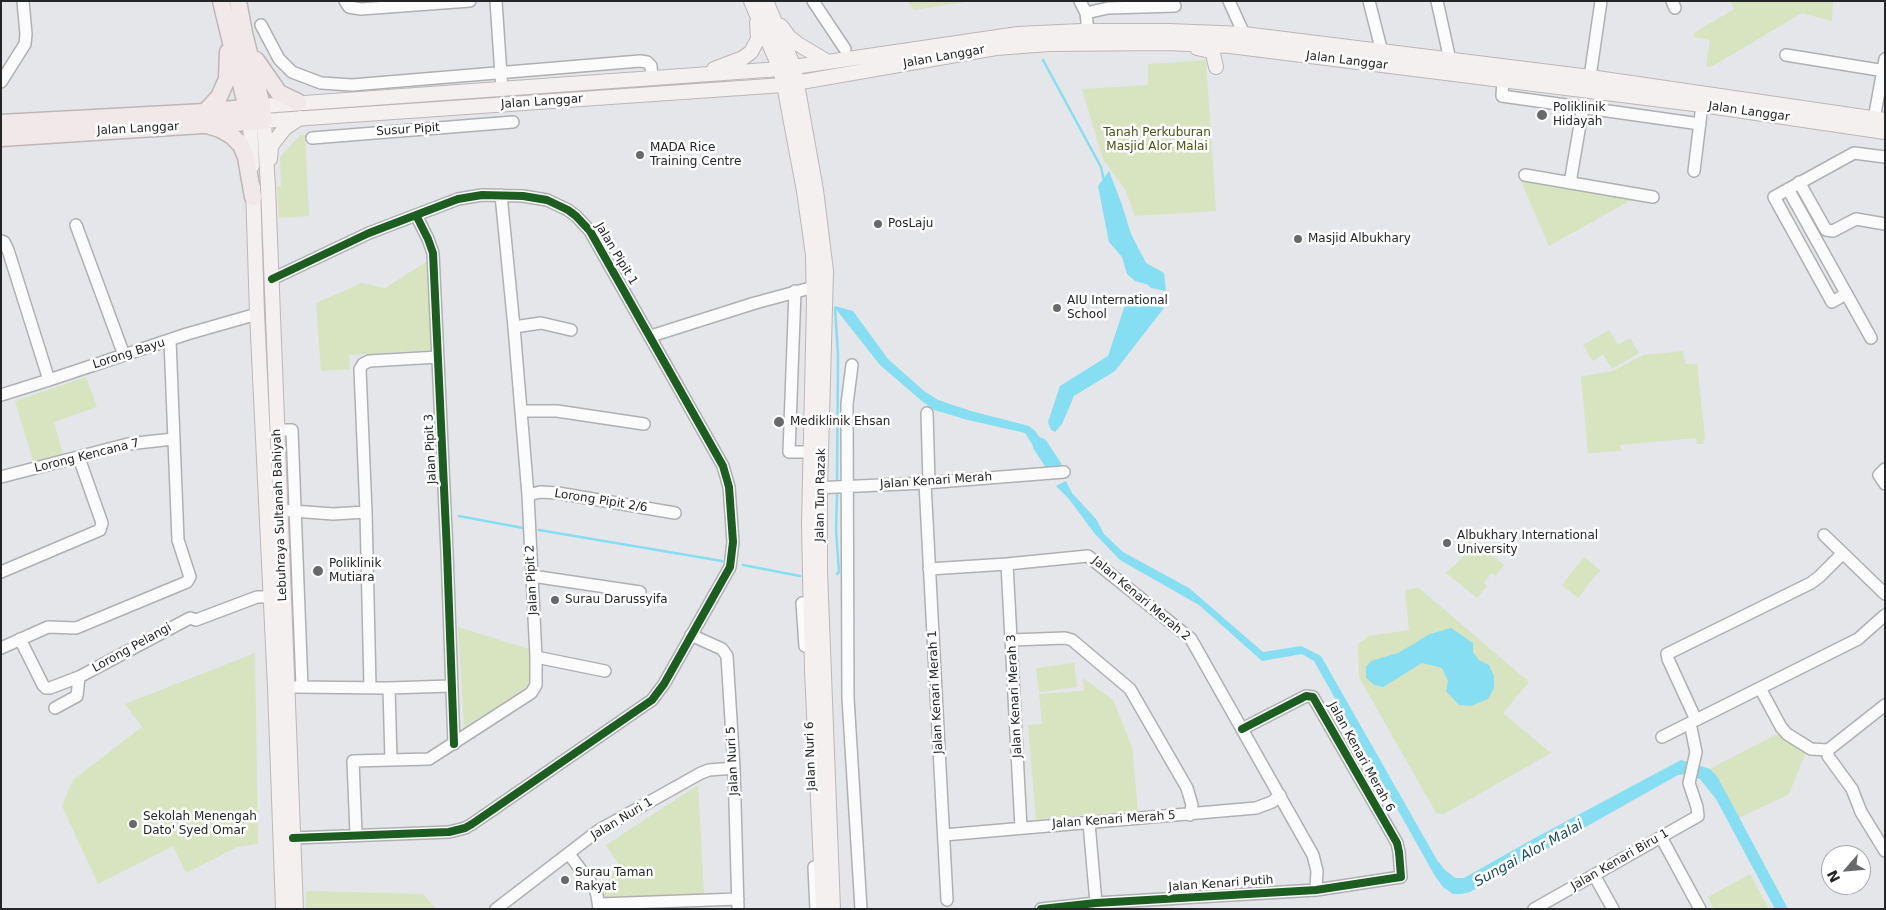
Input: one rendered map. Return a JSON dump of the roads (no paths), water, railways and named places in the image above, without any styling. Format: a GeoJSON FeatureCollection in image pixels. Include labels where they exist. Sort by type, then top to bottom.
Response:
{"type":"FeatureCollection","features":[{"type":"Feature","properties":{"kind":"highway"},"geometry":{"type":"LineString","coordinates":[[221,1],[236,34],[256,114]]}},
{"type":"Feature","properties":{"kind":"highway"},"geometry":{"type":"LineString","coordinates":[[238,1],[236,34],[227,79],[206,119],[232,136],[241,145],[246,157],[253,197]]}},
{"type":"Feature","properties":{"kind":"highway"},"geometry":{"type":"LineString","coordinates":[[236,34],[279,93],[299,110]]}},
{"type":"Feature","properties":{"kind":"highway","name":"Jalan Langgar"},"geometry":{"type":"LineString","coordinates":[[1,138],[256,114]]}},
{"type":"Feature","properties":{"kind":"highway","name":"Jalan Langgar"},"geometry":{"type":"LineString","coordinates":[[1,123],[206,119]]}},
{"type":"Feature","properties":{"kind":"main road"},"geometry":{"type":"LineString","coordinates":[[760,5],[789,37],[807,51],[828,62]]}},
{"type":"Feature","properties":{"kind":"main road"},"geometry":{"type":"LineString","coordinates":[[760,5],[787,68],[791,85]]}},
{"type":"Feature","properties":{"kind":"main road"},"geometry":{"type":"LineString","coordinates":[[692,76],[738,60],[751,52],[758,39],[760,5]]}},
{"type":"Feature","properties":{"kind":"main road","name":"Jalan Langgar"},"geometry":{"type":"LineString","coordinates":[[256,114],[504,83],[652,79],[787,68],[994,37],[1047,32],[1088,31],[1244,34],[1590,77],[1879,119]]}},
{"type":"Feature","properties":{"kind":"main road","name":"Jalan Langgar"},"geometry":{"type":"LineString","coordinates":[[299,110],[379,112],[791,85],[1011,46],[1167,42],[1230,46],[1504,80],[1702,105],[1885,132]]}},
{"type":"Feature","properties":{"kind":"main road"},"geometry":{"type":"LineString","coordinates":[[1167,42],[1210,51],[1216,58],[1216,67]]}},
{"type":"Feature","properties":{"kind":"main road"},"geometry":{"type":"LineString","coordinates":[[504,83],[505,98],[508,104]]}},
{"type":"Feature","properties":{"kind":"main road","name":"Jalan Tun Razak"},"geometry":{"type":"LineString","coordinates":[[791,85],[808,216],[814,287],[810,452],[814,488],[833,909]]}},
{"type":"Feature","properties":{"kind":"main road","name":"Jalan Tun Razak"},"geometry":{"type":"LineString","coordinates":[[791,85],[816,190],[826,272],[805,610],[823,909]]}},
{"type":"Feature","properties":{"kind":"main road"},"geometry":{"type":"LineString","coordinates":[[268,187],[271,147],[299,110]]}},
{"type":"Feature","properties":{"kind":"main road","name":"Lebuhraya Sultanah Bahiyah"},"geometry":{"type":"LineString","coordinates":[[256,114],[268,187],[296,909]]}},
{"type":"Feature","properties":{"kind":"main road","name":"Lebuhraya Sultanah Bahiyah"},"geometry":{"type":"LineString","coordinates":[[256,114],[253,197],[257,314],[284,909]]}},
{"type":"Feature","properties":{"kind":"main road"},"geometry":{"type":"LineString","coordinates":[[272,283],[266,303],[257,314],[274,339]]}},
{"type":"Feature","properties":{"kind":"street"},"geometry":{"type":"LineString","coordinates":[[1,82],[25,44],[23,1]]}},
{"type":"Feature","properties":{"kind":"street"},"geometry":{"type":"LineString","coordinates":[[345,1],[349,7],[356,9],[418,3],[470,1]]}},
{"type":"Feature","properties":{"kind":"street"},"geometry":{"type":"LineString","coordinates":[[496,1],[504,83]]}},
{"type":"Feature","properties":{"kind":"street"},"geometry":{"type":"LineString","coordinates":[[813,1],[845,49]]}},
{"type":"Feature","properties":{"kind":"street"},"geometry":{"type":"LineString","coordinates":[[1080,1],[1086,13],[1088,31]]}},
{"type":"Feature","properties":{"kind":"street"},"geometry":{"type":"LineString","coordinates":[[1229,1],[1244,34]]}},
{"type":"Feature","properties":{"kind":"street"},"geometry":{"type":"LineString","coordinates":[[1369,1],[1382,52]]}},
{"type":"Feature","properties":{"kind":"street"},"geometry":{"type":"LineString","coordinates":[[1437,1],[1450,60]]}},
{"type":"Feature","properties":{"kind":"street"},"geometry":{"type":"LineString","coordinates":[[1590,77],[1601,1]]}},
{"type":"Feature","properties":{"kind":"street"},"geometry":{"type":"LineString","coordinates":[[1086,13],[1106,5],[1175,6]]}},
{"type":"Feature","properties":{"kind":"street"},"geometry":{"type":"LineString","coordinates":[[261,25],[279,59],[292,72],[321,83],[352,85],[504,83],[640,61],[646,62],[651,66],[652,79]]}},
{"type":"Feature","properties":{"kind":"street"},"geometry":{"type":"LineString","coordinates":[[1786,55],[1884,67],[1879,119]]}},
{"type":"Feature","properties":{"kind":"street"},"geometry":{"type":"LineString","coordinates":[[1504,80],[1502,96],[1700,124]]}},
{"type":"Feature","properties":{"kind":"street","name":"Susur Pipit"},"geometry":{"type":"LineString","coordinates":[[312,138],[508,122],[508,104]]}},
{"type":"Feature","properties":{"kind":"street"},"geometry":{"type":"LineString","coordinates":[[1694,171],[1702,105]]}},
{"type":"Feature","properties":{"kind":"street"},"geometry":{"type":"LineString","coordinates":[[1570,183],[1583,107]]}},
{"type":"Feature","properties":{"kind":"street"},"geometry":{"type":"LineString","coordinates":[[379,112],[380,132]]}},
{"type":"Feature","properties":{"kind":"street"},"geometry":{"type":"LineString","coordinates":[[1846,294],[1832,302],[1774,197],[1854,153],[1885,157]]}},
{"type":"Feature","properties":{"kind":"street"},"geometry":{"type":"LineString","coordinates":[[1526,175],[1653,197]]}},
{"type":"Feature","properties":{"kind":"street"},"geometry":{"type":"LineString","coordinates":[[1799,182],[1826,230],[1833,231],[1858,219],[1885,224]]}},
{"type":"Feature","properties":{"kind":"street"},"geometry":{"type":"LineString","coordinates":[[1788,189],[1871,338]]}},
{"type":"Feature","properties":{"kind":"street","name":"Jalan Pipit 1"},"geometry":{"type":"LineString","coordinates":[[272,283],[370,234],[458,198],[482,195],[523,196],[547,200],[576,216],[590,232],[651,336],[719,459],[729,487],[733,542],[730,567],[664,684],[652,700],[472,824],[449,832],[356,834],[293,838]]}},
{"type":"Feature","properties":{"kind":"street","name":"Jalan Pipit 2"},"geometry":{"type":"LineString","coordinates":[[356,834],[353,761],[429,759],[531,693],[536,685],[528,495],[514,327],[500,196]]}},
{"type":"Feature","properties":{"kind":"street","name":"Jalan Pipit 3"},"geometry":{"type":"LineString","coordinates":[[416,215],[432,252],[454,744]]}},
{"type":"Feature","properties":{"kind":"street"},"geometry":{"type":"LineString","coordinates":[[76,225],[124,355]]}},
{"type":"Feature","properties":{"kind":"street"},"geometry":{"type":"LineString","coordinates":[[1,241],[4,242],[8,250],[50,380]]}},
{"type":"Feature","properties":{"kind":"street"},"geometry":{"type":"LineString","coordinates":[[651,336],[814,287]]}},
{"type":"Feature","properties":{"kind":"street"},"geometry":{"type":"LineString","coordinates":[[795,292],[789,452],[810,452]]}},
{"type":"Feature","properties":{"kind":"street","name":"Lorong Bayu"},"geometry":{"type":"LineString","coordinates":[[1,394],[257,314]]}},
{"type":"Feature","properties":{"kind":"street"},"geometry":{"type":"LineString","coordinates":[[514,327],[541,323],[571,330]]}},
{"type":"Feature","properties":{"kind":"street"},"geometry":{"type":"LineString","coordinates":[[1,648],[48,627],[76,628],[187,582],[190,578],[178,540],[170,340]]}},
{"type":"Feature","properties":{"kind":"street"},"geometry":{"type":"LineString","coordinates":[[370,687],[366,512],[360,369],[369,360],[438,357]]}},
{"type":"Feature","properties":{"kind":"street"},"geometry":{"type":"LineString","coordinates":[[852,364],[847,404],[848,698],[861,909]]}},
{"type":"Feature","properties":{"kind":"street"},"geometry":{"type":"LineString","coordinates":[[521,411],[557,410],[644,424]]}},
{"type":"Feature","properties":{"kind":"street","name":"Jalan Kenari Merah 1"},"geometry":{"type":"LineString","coordinates":[[927,412],[930,568],[947,900]]}},
{"type":"Feature","properties":{"kind":"street"},"geometry":{"type":"LineString","coordinates":[[277,430],[292,430],[302,687]]}},
{"type":"Feature","properties":{"kind":"street","name":"Lorong Kencana 7"},"geometry":{"type":"LineString","coordinates":[[1,478],[128,444],[173,439]]}},
{"type":"Feature","properties":{"kind":"street"},"geometry":{"type":"LineString","coordinates":[[1,572],[100,530],[102,523],[79,458]]}},
{"type":"Feature","properties":{"kind":"street"},"geometry":{"type":"LineString","coordinates":[[1885,469],[1879,475],[1885,484]]}},
{"type":"Feature","properties":{"kind":"street","name":"Jalan Kenari Merah"},"geometry":{"type":"LineString","coordinates":[[814,488],[927,483],[1064,472]]}},
{"type":"Feature","properties":{"kind":"street","name":"Lorong Pipit 2/6"},"geometry":{"type":"LineString","coordinates":[[528,495],[540,492],[558,493],[675,513]]}},
{"type":"Feature","properties":{"kind":"street"},"geometry":{"type":"LineString","coordinates":[[280,510],[296,513],[333,514],[366,512]]}},
{"type":"Feature","properties":{"kind":"street"},"geometry":{"type":"LineString","coordinates":[[1824,535],[1885,594]]}},
{"type":"Feature","properties":{"kind":"street"},"geometry":{"type":"LineString","coordinates":[[1693,721],[1668,659],[1668,654],[1811,583],[1842,554]]}},
{"type":"Feature","properties":{"kind":"street","name":"Jalan Kenari Merah 2"},"geometry":{"type":"LineString","coordinates":[[930,568],[1007,564],[1088,556],[1191,639],[1315,859],[1317,871],[1316,890]]}},
{"type":"Feature","properties":{"kind":"street","name":"Jalan Kenari Merah 3"},"geometry":{"type":"LineString","coordinates":[[1007,564],[1021,828]]}},
{"type":"Feature","properties":{"kind":"street"},"geometry":{"type":"LineString","coordinates":[[532,576],[640,592]]}},
{"type":"Feature","properties":{"kind":"street","name":"Lorong Pelangi"},"geometry":{"type":"LineString","coordinates":[[20,640],[42,685],[46,688],[79,677],[190,618],[196,620],[257,597],[271,596]]}},
{"type":"Feature","properties":{"kind":"street","name":"Jalan Nuri 6"},"geometry":{"type":"LineString","coordinates":[[805,610],[816,909]]}},
{"type":"Feature","properties":{"kind":"street"},"geometry":{"type":"LineString","coordinates":[[1662,737],[1858,640],[1885,615]]}},
{"type":"Feature","properties":{"kind":"street","name":"Jalan Nuri 5"},"geometry":{"type":"LineString","coordinates":[[691,635],[722,648],[727,656],[734,768],[738,904]]}},
{"type":"Feature","properties":{"kind":"street"},"geometry":{"type":"LineString","coordinates":[[1012,640],[1065,638],[1072,640],[1130,689],[1190,795],[1192,805],[1190,814]]}},
{"type":"Feature","properties":{"kind":"street"},"geometry":{"type":"LineString","coordinates":[[536,657],[606,672]]}},
{"type":"Feature","properties":{"kind":"street"},"geometry":{"type":"LineString","coordinates":[[55,708],[77,696],[79,677]]}},
{"type":"Feature","properties":{"kind":"street"},"geometry":{"type":"LineString","coordinates":[[286,687],[389,688],[451,686]]}},
{"type":"Feature","properties":{"kind":"street"},"geometry":{"type":"LineString","coordinates":[[389,688],[391,760]]}},
{"type":"Feature","properties":{"kind":"street"},"geometry":{"type":"LineString","coordinates":[[1760,688],[1781,727],[1787,734],[1810,749],[1828,750],[1885,705]]}},
{"type":"Feature","properties":{"kind":"street","name":"Jalan Kenari Merah 6"},"geometry":{"type":"LineString","coordinates":[[1242,729],[1306,696],[1313,697],[1397,843],[1401,861],[1401,877]]}},
{"type":"Feature","properties":{"kind":"street","name":"Jalan Kenari Biru 1"},"geometry":{"type":"LineString","coordinates":[[1534,909],[1696,817],[1698,814],[1697,807],[1689,783],[1696,752],[1693,721]]}},
{"type":"Feature","properties":{"kind":"street"},"geometry":{"type":"LineString","coordinates":[[1828,750],[1828,756],[1852,789],[1861,812],[1885,851]]}},
{"type":"Feature","properties":{"kind":"street","name":"Jalan Nuri 1"},"geometry":{"type":"LineString","coordinates":[[496,909],[599,830],[701,773],[709,770],[734,768]]}},
{"type":"Feature","properties":{"kind":"street","name":"Jalan Kenari Merah 5"},"geometry":{"type":"LineString","coordinates":[[944,835],[1256,808],[1272,802],[1280,795]]}},
{"type":"Feature","properties":{"kind":"street"},"geometry":{"type":"LineString","coordinates":[[1089,823],[1096,903]]}},
{"type":"Feature","properties":{"kind":"street"},"geometry":{"type":"LineString","coordinates":[[1661,837],[1700,909]]}},
{"type":"Feature","properties":{"kind":"street"},"geometry":{"type":"LineString","coordinates":[[569,854],[594,889],[599,906],[738,904]]}},
{"type":"Feature","properties":{"kind":"street"},"geometry":{"type":"LineString","coordinates":[[1594,875],[1613,909]]}},
{"type":"Feature","properties":{"kind":"street","name":"Jalan Kenari Putih"},"geometry":{"type":"LineString","coordinates":[[1041,909],[1096,903],[1179,903],[1316,890],[1401,877]]}},
{"type":"Feature","properties":{"kind":"water"},"geometry":{"type":"Polygon","coordinates":[[[1109,171],[1131,234],[1146,263],[1164,273],[1166,291],[1151,288],[1148,285],[1135,281],[1127,274],[1122,257],[1109,242],[1098,186],[1109,171]]]}},
{"type":"Feature","properties":{"kind":"water"},"geometry":{"type":"Polygon","coordinates":[[[1135,301],[1164,308],[1115,371],[1074,396],[1062,424],[1055,432],[1051,430],[1048,422],[1060,386],[1108,356],[1125,305],[1135,301]]]}},
{"type":"Feature","properties":{"kind":"water"},"geometry":{"type":"Polygon","coordinates":[[[835,306],[853,311],[888,359],[924,391],[938,400],[971,411],[1029,426],[1035,431],[1055,459],[1044,463],[1025,433],[934,410],[880,365],[835,306]]]}},
{"type":"Feature","properties":{"kind":"water"},"geometry":{"type":"Polygon","coordinates":[[[1066,481],[1072,493],[1096,519],[1104,534],[1123,552],[1189,588],[1263,652],[1301,646],[1321,656],[1437,860],[1455,878],[1464,878],[1681,760],[1710,769],[1717,776],[1788,909],[1775,909],[1716,799],[1700,779],[1687,774],[1678,775],[1470,892],[1453,894],[1443,887],[1435,876],[1314,661],[1302,654],[1262,661],[1199,605],[1120,560],[1095,534],[1069,499],[1056,486],[1066,481]]]}},
{"type":"Feature","properties":{"kind":"water"},"geometry":{"type":"Polygon","coordinates":[[[1451,628],[1473,643],[1473,652],[1479,660],[1489,665],[1494,676],[1494,688],[1488,699],[1471,706],[1459,705],[1446,691],[1448,681],[1442,668],[1422,663],[1383,687],[1374,685],[1366,678],[1366,667],[1371,661],[1398,653],[1430,634],[1451,628]]]}},
{"type":"Feature","properties":{"kind":"waterway"},"geometry":{"type":"LineString","coordinates":[[1043,60],[1101,167],[1104,181]]}},
{"type":"Feature","properties":{"kind":"waterway"},"geometry":{"type":"LineString","coordinates":[[835,308],[838,354],[837,482]]}},
{"type":"Feature","properties":{"kind":"waterway","name":"Sungai Alor Malai"},"geometry":{"type":"LineString","coordinates":[[1040,445],[1054,466]]}},
{"type":"Feature","properties":{"kind":"waterway"},"geometry":{"type":"LineString","coordinates":[[837,495],[836,530],[839,572],[837,574]]}},
{"type":"Feature","properties":{"kind":"waterway"},"geometry":{"type":"LineString","coordinates":[[459,516],[523,528]]}},
{"type":"Feature","properties":{"kind":"waterway"},"geometry":{"type":"LineString","coordinates":[[539,530],[722,561]]}},
{"type":"Feature","properties":{"kind":"waterway"},"geometry":{"type":"LineString","coordinates":[[743,565],[800,576]]}},
{"type":"Feature","properties":{"kind":"place","name":"Poliklinik Hidayah"},"geometry":{"type":"Point","coordinates":[1542,115]}},
{"type":"Feature","properties":{"kind":"place","name":"MADA Rice Training Centre"},"geometry":{"type":"Point","coordinates":[640,155]}},
{"type":"Feature","properties":{"kind":"place","name":"PosLaju"},"geometry":{"type":"Point","coordinates":[878,224]}},
{"type":"Feature","properties":{"kind":"place","name":"Masjid Albukhary"},"geometry":{"type":"Point","coordinates":[1298,239]}},
{"type":"Feature","properties":{"kind":"place","name":"AIU International School"},"geometry":{"type":"Point","coordinates":[1057,308]}},
{"type":"Feature","properties":{"kind":"place","name":"Mediklinik Ehsan"},"geometry":{"type":"Point","coordinates":[779,422]}},
{"type":"Feature","properties":{"kind":"place","name":"Albukhary International University"},"geometry":{"type":"Point","coordinates":[1447,543]}},
{"type":"Feature","properties":{"kind":"place","name":"Poliklinik Mutiara"},"geometry":{"type":"Point","coordinates":[318,571]}},
{"type":"Feature","properties":{"kind":"place","name":"Surau Darussyifa"},"geometry":{"type":"Point","coordinates":[555,600]}},
{"type":"Feature","properties":{"kind":"place","name":"Sekolah Menengah Dato' Syed Omar"},"geometry":{"type":"Point","coordinates":[133,824]}},
{"type":"Feature","properties":{"kind":"place","name":"Surau Taman Rakyat"},"geometry":{"type":"Point","coordinates":[565,880]}},
{"type":"Feature","properties":{"kind":"park label","name":"Tanah Perkuburan Masjid Alor Malai"},"geometry":{"type":"Point","coordinates":[1157,140]}}]}
